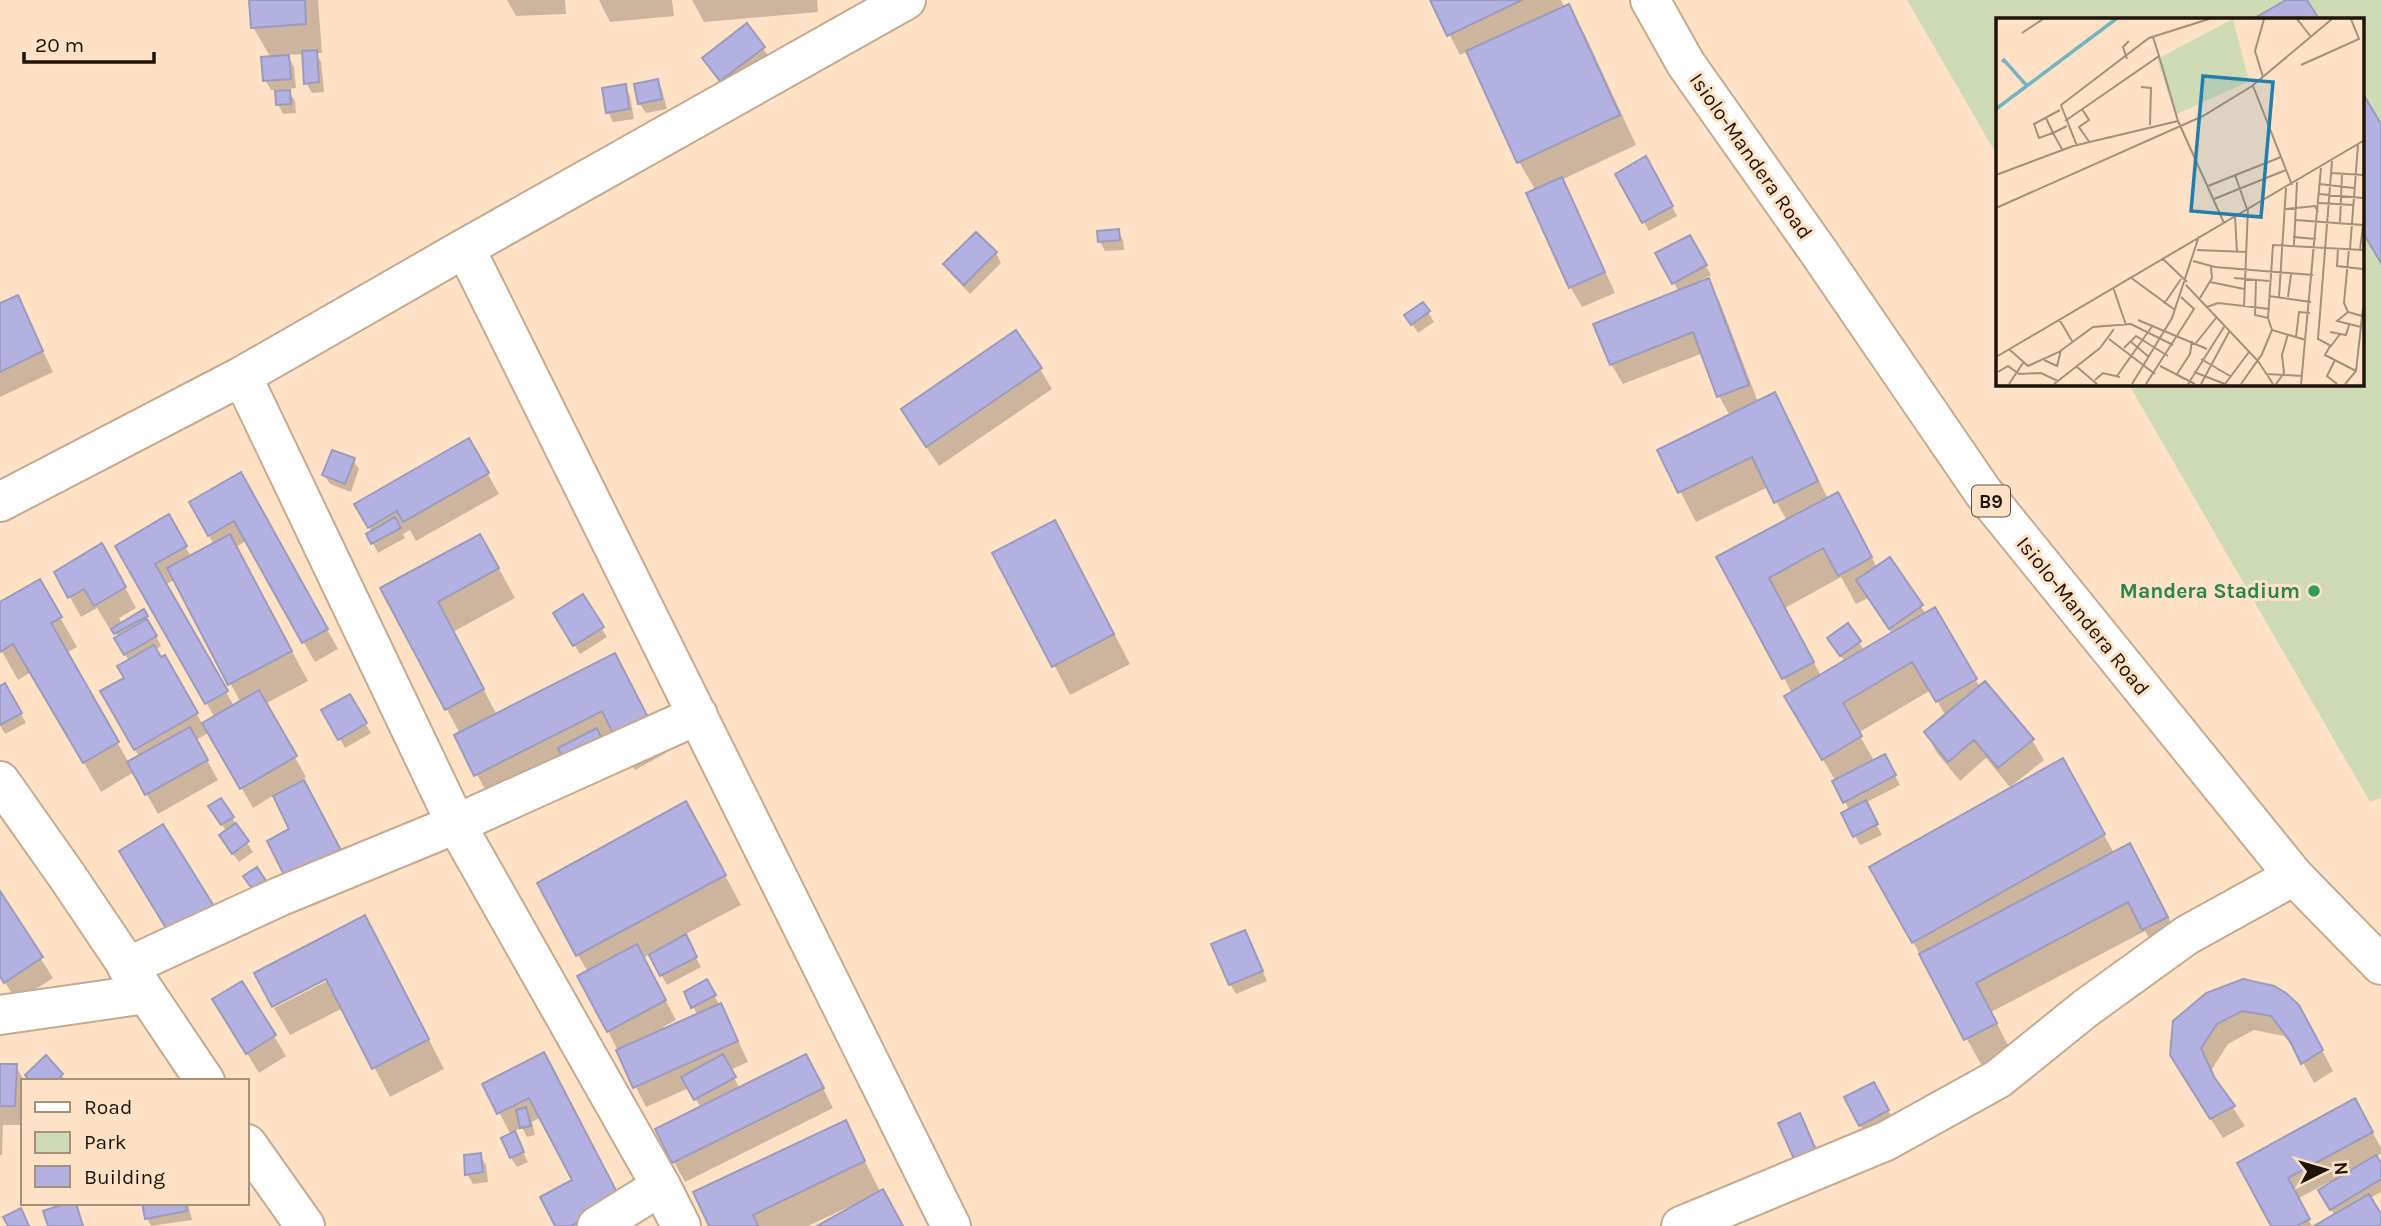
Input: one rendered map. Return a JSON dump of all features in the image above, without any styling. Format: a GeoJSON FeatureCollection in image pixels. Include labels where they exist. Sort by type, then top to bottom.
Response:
{"type":"FeatureCollection","features":[{"type":"Feature","properties":{"kind":"main road"},"geometry":{"type":"LineString","coordinates":[[0,502],[242,376],[906,0]]}},
{"type":"Feature","properties":{"kind":"main road","name":"Isiolo-Mandera Road"},"geometry":{"type":"LineString","coordinates":[[1650,0],[1685,64],[1818,251],[1983,492],[2294,876],[2381,965]]}},
{"type":"Feature","properties":{"kind":"main road"},"geometry":{"type":"LineString","coordinates":[[465,248],[951,1226]]}},
{"type":"Feature","properties":{"kind":"main road"},"geometry":{"type":"LineString","coordinates":[[242,376],[456,824],[681,1226]]}},
{"type":"Feature","properties":{"kind":"main road"},"geometry":{"type":"LineString","coordinates":[[0,1015],[136,980],[281,896],[456,824],[698,715]]}},
{"type":"Feature","properties":{"kind":"main road"},"geometry":{"type":"LineString","coordinates":[[0,781],[204,1079]]}},
{"type":"Feature","properties":{"kind":"main road"},"geometry":{"type":"LineString","coordinates":[[1681,1226],[1886,1141],[1998,1079],[2086,1008],[2187,934],[2294,876]]}},
{"type":"Feature","properties":{"kind":"main road"},"geometry":{"type":"LineString","coordinates":[[248,1145],[305,1226]]}},
{"type":"Feature","properties":{"kind":"main road"},"geometry":{"type":"LineString","coordinates":[[597,1226],[661,1186]]}},
{"type":"Feature","properties":{"kind":"green space","name":"Mandera Stadium"},"geometry":{"type":"Polygon","coordinates":[[[1907,0],[2381,0],[2381,798],[2370,802],[2129,385],[2364,385],[2364,18],[1996,18],[1996,154],[1907,0]]]}},
{"type":"Feature","properties":{"kind":"building"},"geometry":{"type":"Polygon","coordinates":[[[249,0],[305,0],[306,24],[251,28],[249,0]]]}},
{"type":"Feature","properties":{"kind":"building"},"geometry":{"type":"Polygon","coordinates":[[[1430,0],[1522,0],[1447,36],[1430,0]]]}},
{"type":"Feature","properties":{"kind":"building"},"geometry":{"type":"Polygon","coordinates":[[[2286,0],[2307,0],[2318,18],[2255,18],[2286,0]]]}},
{"type":"Feature","properties":{"kind":"building"},"geometry":{"type":"Polygon","coordinates":[[[1569,4],[1620,115],[1517,163],[1466,51],[1569,4]]]}},
{"type":"Feature","properties":{"kind":"building"},"geometry":{"type":"Polygon","coordinates":[[[747,23],[765,47],[720,81],[702,58],[747,23]]]}},
{"type":"Feature","properties":{"kind":"building"},"geometry":{"type":"Polygon","coordinates":[[[317,50],[319,82],[304,84],[302,51],[317,50]]]}},
{"type":"Feature","properties":{"kind":"building"},"geometry":{"type":"Polygon","coordinates":[[[289,55],[291,79],[263,81],[261,57],[289,55]]]}},
{"type":"Feature","properties":{"kind":"building"},"geometry":{"type":"Polygon","coordinates":[[[658,79],[662,99],[638,104],[634,84],[658,79]]]}},
{"type":"Feature","properties":{"kind":"building"},"geometry":{"type":"Polygon","coordinates":[[[626,84],[629,109],[606,113],[602,88],[626,84]]]}},
{"type":"Feature","properties":{"kind":"building"},"geometry":{"type":"Polygon","coordinates":[[[290,90],[291,104],[276,105],[275,91],[290,90]]]}},
{"type":"Feature","properties":{"kind":"building"},"geometry":{"type":"Polygon","coordinates":[[[2364,95],[2381,124],[2381,263],[2364,234],[2364,95]]]}},
{"type":"Feature","properties":{"kind":"building"},"geometry":{"type":"Polygon","coordinates":[[[1646,156],[1673,206],[1642,223],[1615,174],[1646,156]]]}},
{"type":"Feature","properties":{"kind":"building"},"geometry":{"type":"Polygon","coordinates":[[[1562,177],[1605,272],[1569,288],[1526,193],[1562,177]]]}},
{"type":"Feature","properties":{"kind":"building"},"geometry":{"type":"Polygon","coordinates":[[[1119,229],[1120,240],[1098,242],[1097,231],[1119,229]]]}},
{"type":"Feature","properties":{"kind":"building"},"geometry":{"type":"Polygon","coordinates":[[[976,232],[997,252],[964,285],[943,264],[976,232]]]}},
{"type":"Feature","properties":{"kind":"building"},"geometry":{"type":"Polygon","coordinates":[[[1690,235],[1707,265],[1672,284],[1655,253],[1690,235]]]}},
{"type":"Feature","properties":{"kind":"building"},"geometry":{"type":"Polygon","coordinates":[[[1709,278],[1749,385],[1717,397],[1693,332],[1610,365],[1593,324],[1709,278]]]}},
{"type":"Feature","properties":{"kind":"building"},"geometry":{"type":"Polygon","coordinates":[[[18,295],[43,351],[0,372],[0,303],[18,295]]]}},
{"type":"Feature","properties":{"kind":"building"},"geometry":{"type":"Polygon","coordinates":[[[1423,302],[1430,311],[1411,325],[1404,315],[1423,302]]]}},
{"type":"Feature","properties":{"kind":"building"},"geometry":{"type":"Polygon","coordinates":[[[1016,330],[1042,368],[926,447],[901,409],[1016,330]]]}},
{"type":"Feature","properties":{"kind":"building"},"geometry":{"type":"Polygon","coordinates":[[[1775,392],[1818,481],[1774,503],[1752,457],[1678,493],[1657,450],[1775,392]]]}},
{"type":"Feature","properties":{"kind":"building"},"geometry":{"type":"Polygon","coordinates":[[[469,438],[489,473],[403,522],[397,511],[368,528],[354,504],[469,438]]]}},
{"type":"Feature","properties":{"kind":"building"},"geometry":{"type":"Polygon","coordinates":[[[332,450],[355,458],[345,484],[322,475],[332,450]]]}},
{"type":"Feature","properties":{"kind":"building"},"geometry":{"type":"Polygon","coordinates":[[[241,472],[328,629],[302,643],[234,521],[208,536],[189,502],[241,472]]]}},
{"type":"Feature","properties":{"kind":"building"},"geometry":{"type":"Polygon","coordinates":[[[1838,492],[1872,557],[1838,576],[1823,548],[1769,578],[1814,662],[1782,679],[1716,557],[1838,492]]]}},
{"type":"Feature","properties":{"kind":"building"},"geometry":{"type":"Polygon","coordinates":[[[169,514],[187,546],[155,564],[228,691],[205,704],[115,546],[169,514]]]}},
{"type":"Feature","properties":{"kind":"building"},"geometry":{"type":"Polygon","coordinates":[[[395,517],[401,528],[371,544],[366,534],[395,517]]]}},
{"type":"Feature","properties":{"kind":"building"},"geometry":{"type":"Polygon","coordinates":[[[1055,520],[1114,634],[1052,667],[992,553],[1055,520]]]}},
{"type":"Feature","properties":{"kind":"building"},"geometry":{"type":"Polygon","coordinates":[[[230,534],[292,651],[228,685],[167,568],[230,534]]]}},
{"type":"Feature","properties":{"kind":"building"},"geometry":{"type":"Polygon","coordinates":[[[480,534],[499,568],[438,602],[484,689],[445,710],[380,588],[480,534]]]}},
{"type":"Feature","properties":{"kind":"building"},"geometry":{"type":"Polygon","coordinates":[[[102,543],[126,587],[94,606],[84,589],[68,598],[54,572],[102,543]]]}},
{"type":"Feature","properties":{"kind":"building"},"geometry":{"type":"Polygon","coordinates":[[[1890,557],[1923,605],[1889,629],[1856,580],[1890,557]]]}},
{"type":"Feature","properties":{"kind":"building"},"geometry":{"type":"Polygon","coordinates":[[[40,579],[62,617],[51,623],[119,742],[83,763],[13,644],[0,652],[0,602],[40,579]]]}},
{"type":"Feature","properties":{"kind":"building"},"geometry":{"type":"Polygon","coordinates":[[[583,594],[604,627],[573,646],[553,613],[583,594]]]}},
{"type":"Feature","properties":{"kind":"building"},"geometry":{"type":"Polygon","coordinates":[[[1935,607],[1977,679],[1936,702],[1912,662],[1843,703],[1862,736],[1822,760],[1784,696],[1935,607]]]}},
{"type":"Feature","properties":{"kind":"building"},"geometry":{"type":"Polygon","coordinates":[[[144,609],[148,616],[114,634],[111,629],[144,609]]]}},
{"type":"Feature","properties":{"kind":"building"},"geometry":{"type":"Polygon","coordinates":[[[147,619],[157,636],[124,655],[114,638],[147,619]]]}},
{"type":"Feature","properties":{"kind":"building"},"geometry":{"type":"Polygon","coordinates":[[[1848,623],[1861,641],[1840,656],[1827,638],[1848,623]]]}},
{"type":"Feature","properties":{"kind":"building"},"geometry":{"type":"Polygon","coordinates":[[[154,645],[161,657],[165,655],[198,713],[134,750],[100,691],[124,678],[117,666],[154,645]]]}},
{"type":"Feature","properties":{"kind":"building"},"geometry":{"type":"Polygon","coordinates":[[[615,653],[651,723],[617,741],[602,711],[474,776],[454,735],[615,653]]]}},
{"type":"Feature","properties":{"kind":"building"},"geometry":{"type":"Polygon","coordinates":[[[1985,681],[2034,739],[1998,768],[1974,740],[1948,762],[1924,732],[1985,681]]]}},
{"type":"Feature","properties":{"kind":"building"},"geometry":{"type":"Polygon","coordinates":[[[5,683],[22,713],[0,725],[0,686],[5,683]]]}},
{"type":"Feature","properties":{"kind":"building"},"geometry":{"type":"Polygon","coordinates":[[[259,690],[297,756],[240,789],[202,723],[259,690]]]}},
{"type":"Feature","properties":{"kind":"building"},"geometry":{"type":"Polygon","coordinates":[[[350,694],[367,723],[338,740],[321,710],[350,694]]]}},
{"type":"Feature","properties":{"kind":"building"},"geometry":{"type":"Polygon","coordinates":[[[190,727],[208,760],[145,795],[127,762],[190,727]]]}},
{"type":"Feature","properties":{"kind":"building"},"geometry":{"type":"Polygon","coordinates":[[[597,728],[605,747],[567,767],[558,748],[597,728]]]}},
{"type":"Feature","properties":{"kind":"building"},"geometry":{"type":"Polygon","coordinates":[[[1885,754],[1896,775],[1843,803],[1832,781],[1885,754]]]}},
{"type":"Feature","properties":{"kind":"building"},"geometry":{"type":"Polygon","coordinates":[[[2063,758],[2105,834],[1912,943],[1869,867],[2063,758]]]}},
{"type":"Feature","properties":{"kind":"building"},"geometry":{"type":"Polygon","coordinates":[[[304,780],[342,852],[287,881],[267,841],[289,829],[273,796],[304,780]]]}},
{"type":"Feature","properties":{"kind":"building"},"geometry":{"type":"Polygon","coordinates":[[[221,798],[234,817],[221,825],[208,806],[221,798]]]}},
{"type":"Feature","properties":{"kind":"building"},"geometry":{"type":"Polygon","coordinates":[[[1866,800],[1878,824],[1853,837],[1841,813],[1866,800]]]}},
{"type":"Feature","properties":{"kind":"building"},"geometry":{"type":"Polygon","coordinates":[[[686,801],[726,875],[576,956],[537,883],[686,801]]]}},
{"type":"Feature","properties":{"kind":"building"},"geometry":{"type":"Polygon","coordinates":[[[236,823],[249,841],[232,854],[219,835],[236,823]]]}},
{"type":"Feature","properties":{"kind":"building"},"geometry":{"type":"Polygon","coordinates":[[[163,824],[217,911],[172,938],[119,851],[163,824]]]}},
{"type":"Feature","properties":{"kind":"building"},"geometry":{"type":"Polygon","coordinates":[[[2130,843],[2168,917],[2142,930],[2128,902],[1976,983],[1997,1023],[1964,1040],[1919,954],[2130,843]]]}},
{"type":"Feature","properties":{"kind":"building"},"geometry":{"type":"Polygon","coordinates":[[[257,867],[268,884],[255,893],[243,876],[257,867]]]}},
{"type":"Feature","properties":{"kind":"building"},"geometry":{"type":"Polygon","coordinates":[[[0,891],[43,957],[4,983],[0,976],[0,891]]]}},
{"type":"Feature","properties":{"kind":"building"},"geometry":{"type":"Polygon","coordinates":[[[365,915],[429,1039],[372,1069],[326,979],[272,1007],[254,973],[365,915]]]}},
{"type":"Feature","properties":{"kind":"building"},"geometry":{"type":"Polygon","coordinates":[[[1245,930],[1263,971],[1229,985],[1211,944],[1245,930]]]}},
{"type":"Feature","properties":{"kind":"building"},"geometry":{"type":"Polygon","coordinates":[[[686,934],[697,957],[660,976],[649,955],[686,934]]]}},
{"type":"Feature","properties":{"kind":"building"},"geometry":{"type":"Polygon","coordinates":[[[637,944],[666,1000],[607,1032],[577,976],[637,944]]]}},
{"type":"Feature","properties":{"kind":"building"},"geometry":{"type":"Polygon","coordinates":[[[707,979],[716,995],[691,1008],[684,992],[707,979]]]}},
{"type":"Feature","properties":{"kind":"building"},"geometry":{"type":"Polygon","coordinates":[[[2243,979],[2274,986],[2286,993],[2299,1005],[2323,1050],[2301,1064],[2290,1041],[2271,1016],[2242,1011],[2217,1024],[2201,1048],[2214,1077],[2235,1106],[2210,1119],[2170,1055],[2173,1021],[2206,993],[2243,979]]]}},
{"type":"Feature","properties":{"kind":"building"},"geometry":{"type":"Polygon","coordinates":[[[242,981],[276,1035],[246,1054],[212,999],[242,981]]]}},
{"type":"Feature","properties":{"kind":"building"},"geometry":{"type":"Polygon","coordinates":[[[721,1003],[738,1041],[633,1088],[616,1050],[721,1003]]]}},
{"type":"Feature","properties":{"kind":"building"},"geometry":{"type":"Polygon","coordinates":[[[544,1052],[621,1200],[571,1226],[555,1226],[540,1197],[572,1180],[529,1098],[497,1114],[482,1084],[544,1052]]]}},
{"type":"Feature","properties":{"kind":"building"},"geometry":{"type":"Polygon","coordinates":[[[723,1054],[736,1077],[694,1100],[681,1077],[723,1054]]]}},
{"type":"Feature","properties":{"kind":"building"},"geometry":{"type":"Polygon","coordinates":[[[806,1054],[824,1088],[672,1163],[655,1129],[806,1054]]]}},
{"type":"Feature","properties":{"kind":"building"},"geometry":{"type":"Polygon","coordinates":[[[46,1055],[63,1074],[58,1079],[28,1079],[25,1075],[46,1055]]]}},
{"type":"Feature","properties":{"kind":"building"},"geometry":{"type":"Polygon","coordinates":[[[0,1064],[17,1064],[15,1106],[0,1106],[0,1064]]]}},
{"type":"Feature","properties":{"kind":"building"},"geometry":{"type":"Polygon","coordinates":[[[1874,1082],[1889,1110],[1859,1126],[1844,1097],[1874,1082]]]}},
{"type":"Feature","properties":{"kind":"building"},"geometry":{"type":"Polygon","coordinates":[[[2355,1098],[2373,1132],[2288,1178],[2310,1219],[2297,1226],[2271,1226],[2237,1163],[2355,1098]]]}},
{"type":"Feature","properties":{"kind":"building"},"geometry":{"type":"Polygon","coordinates":[[[526,1107],[531,1126],[520,1128],[516,1110],[526,1107]]]}},
{"type":"Feature","properties":{"kind":"building"},"geometry":{"type":"Polygon","coordinates":[[[1800,1113],[1816,1150],[1794,1159],[1778,1123],[1800,1113]]]}},
{"type":"Feature","properties":{"kind":"building"},"geometry":{"type":"Polygon","coordinates":[[[846,1120],[865,1161],[753,1215],[758,1226],[709,1226],[693,1192],[846,1120]]]}},
{"type":"Feature","properties":{"kind":"building"},"geometry":{"type":"Polygon","coordinates":[[[515,1131],[524,1152],[510,1158],[501,1138],[515,1131]]]}},
{"type":"Feature","properties":{"kind":"building"},"geometry":{"type":"Polygon","coordinates":[[[481,1153],[483,1172],[465,1175],[464,1155],[481,1153]]]}},
{"type":"Feature","properties":{"kind":"building"},"geometry":{"type":"Polygon","coordinates":[[[2376,1155],[2381,1163],[2381,1179],[2330,1210],[2318,1190],[2376,1155]]]}},
{"type":"Feature","properties":{"kind":"building"},"geometry":{"type":"Polygon","coordinates":[[[883,1189],[903,1226],[817,1226],[883,1189]]]}},
{"type":"Feature","properties":{"kind":"building"},"geometry":{"type":"Polygon","coordinates":[[[2369,1194],[2381,1214],[2381,1226],[2314,1226],[2369,1194]]]}},
{"type":"Feature","properties":{"kind":"building"},"geometry":{"type":"Polygon","coordinates":[[[61,1205],[77,1205],[83,1226],[48,1226],[43,1211],[61,1205]]]}},
{"type":"Feature","properties":{"kind":"building"},"geometry":{"type":"Polygon","coordinates":[[[142,1205],[186,1205],[187,1211],[145,1219],[142,1205]]]}},
{"type":"Feature","properties":{"kind":"building"},"geometry":{"type":"Polygon","coordinates":[[[21,1208],[29,1226],[8,1226],[3,1217],[21,1208]]]}},
{"type":"Feature","properties":{"kind":"place","name":"Mandera Stadium"},"geometry":{"type":"Point","coordinates":[2314,591]}}]}
